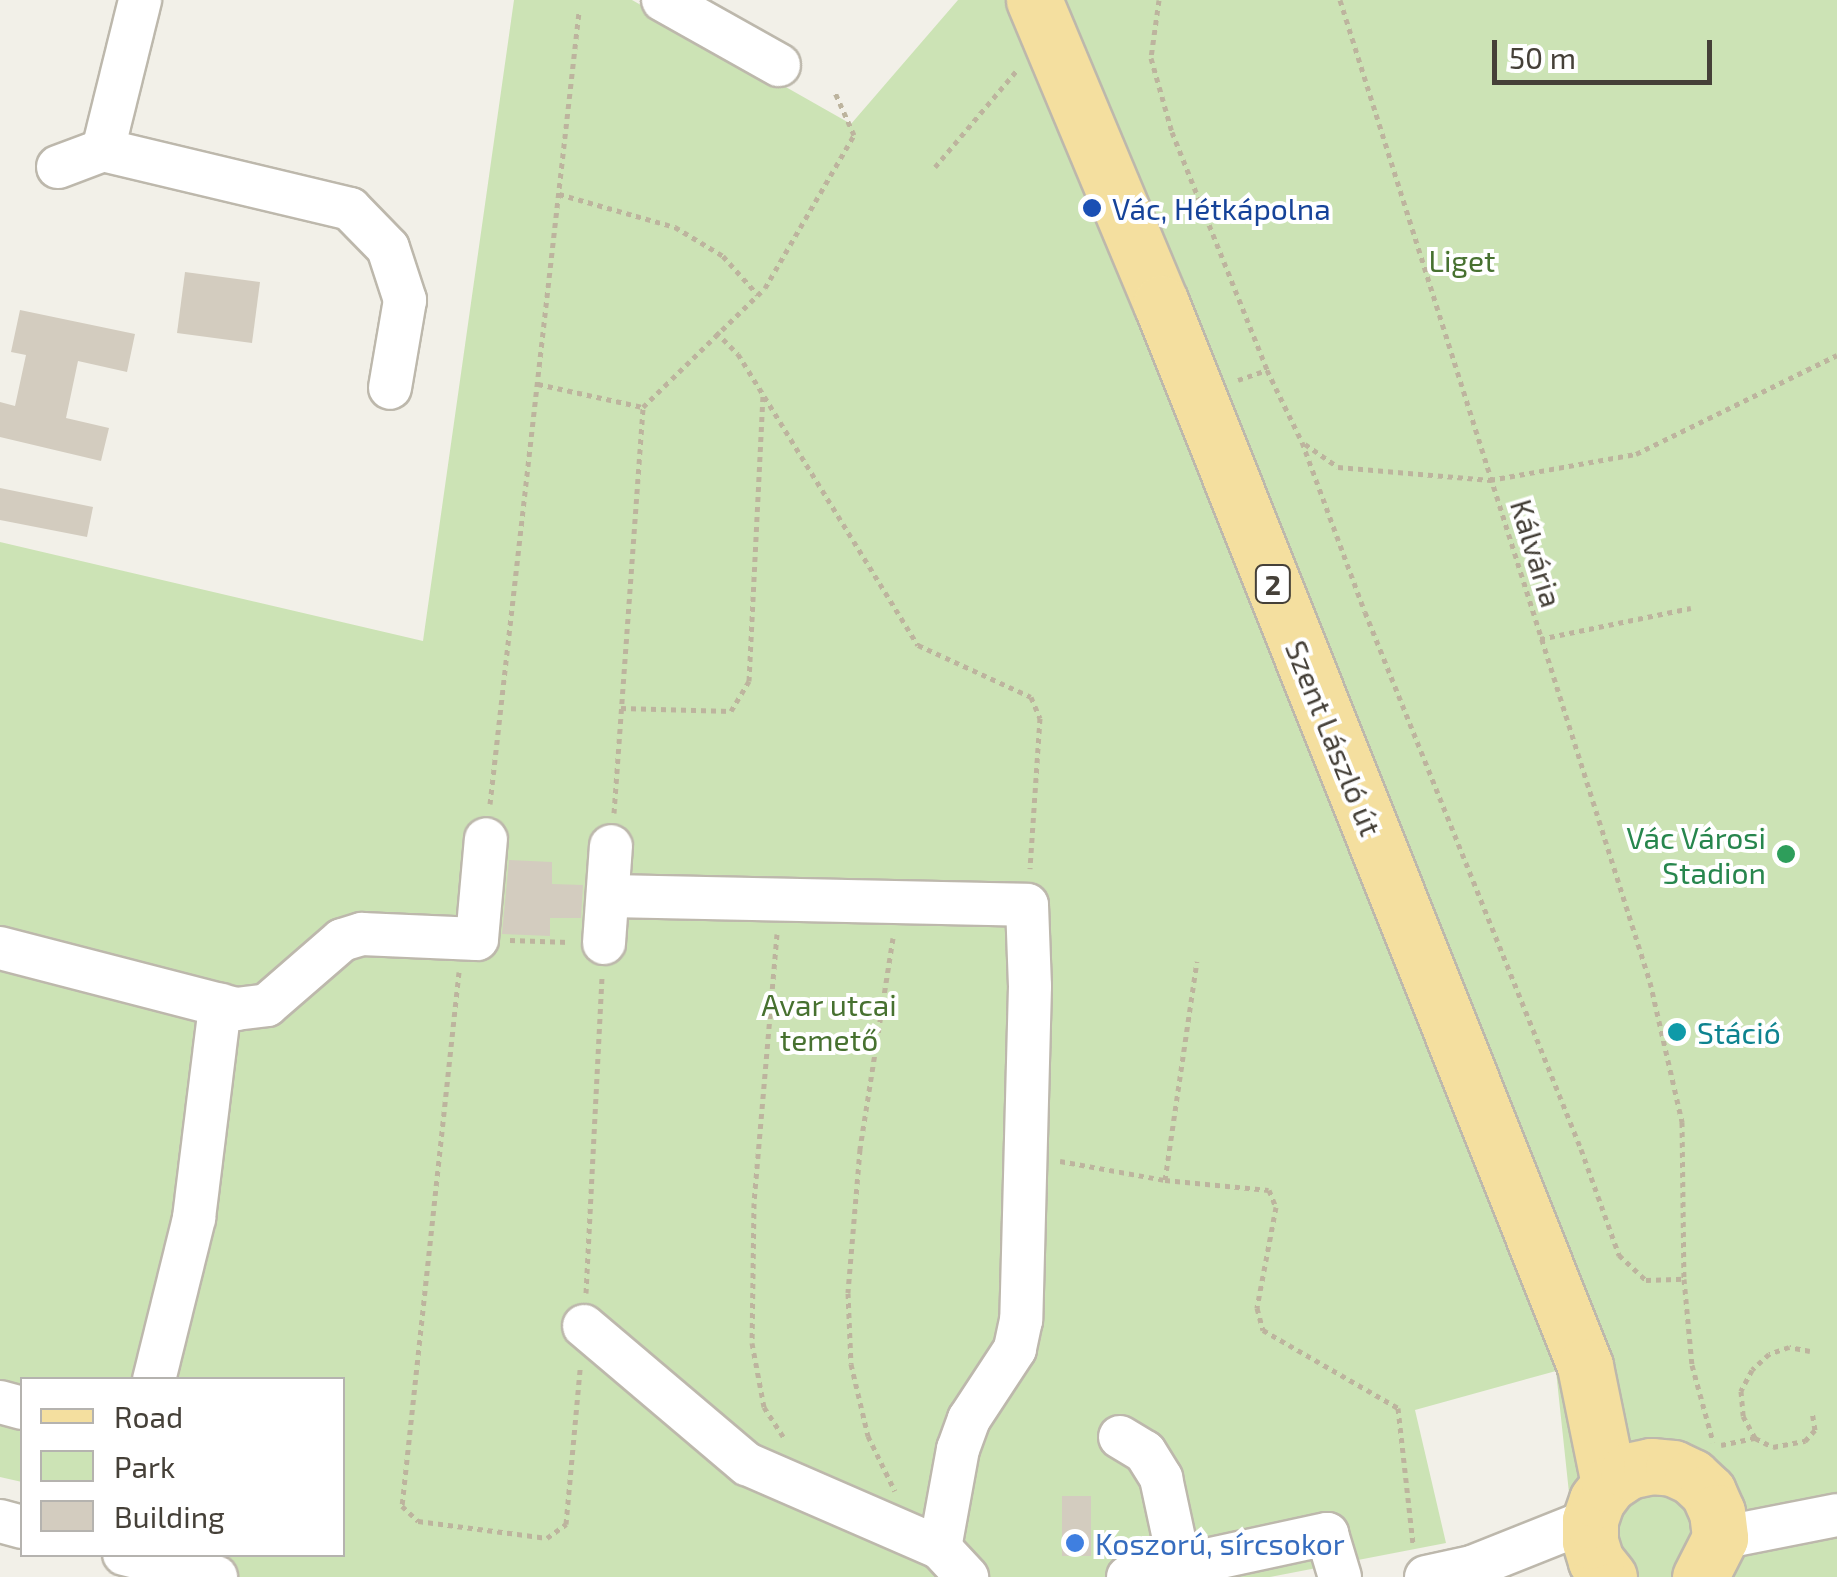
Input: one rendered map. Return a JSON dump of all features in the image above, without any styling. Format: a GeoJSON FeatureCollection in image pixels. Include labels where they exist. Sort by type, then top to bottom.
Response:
{"type":"FeatureCollection","features":[{"type":"Feature","properties":{"kind":"main road","name":"Szent László út"},"geometry":{"type":"LineString","coordinates":[[1041,17],[1161,303],[1585,1366],[1611,1522]]}},
{"type":"Feature","properties":{"kind":"main road"},"geometry":{"type":"LineString","coordinates":[[1611,1522],[1682,1472],[1708,1492],[1717,1512],[1710,1558]]}},
{"type":"Feature","properties":{"kind":"street"},"geometry":{"type":"LineString","coordinates":[[103,150],[140,0]]}},
{"type":"Feature","properties":{"kind":"street"},"geometry":{"type":"LineString","coordinates":[[663,0],[778,65]]}},
{"type":"Feature","properties":{"kind":"street"},"geometry":{"type":"LineString","coordinates":[[58,166],[103,150],[350,209],[388,248],[405,300],[390,388]]}},
{"type":"Feature","properties":{"kind":"street"},"geometry":{"type":"LineString","coordinates":[[0,948],[236,1009],[266,1004],[342,940],[362,934],[470,939],[486,838]]}},
{"type":"Feature","properties":{"kind":"street"},"geometry":{"type":"LineString","coordinates":[[604,943],[612,846]]}},
{"type":"Feature","properties":{"kind":"street"},"geometry":{"type":"LineString","coordinates":[[584,1326],[747,1464],[941,1554],[958,1449],[968,1419],[1015,1349],[1021,1320],[1028,904],[608,896]]}},
{"type":"Feature","properties":{"kind":"street"},"geometry":{"type":"LineString","coordinates":[[155,1377],[194,1218],[220,1005]]}},
{"type":"Feature","properties":{"kind":"street"},"geometry":{"type":"LineString","coordinates":[[1120,1437],[1145,1452],[1161,1478],[1178,1557],[1190,1565]]}},
{"type":"Feature","properties":{"kind":"street"},"geometry":{"type":"LineString","coordinates":[[1710,1558],[1837,1515]]}},
{"type":"Feature","properties":{"kind":"street"},"geometry":{"type":"LineString","coordinates":[[1420,1568],[1472,1567],[1611,1522]]}},
{"type":"Feature","properties":{"kind":"street"},"geometry":{"type":"LineString","coordinates":[[1128,1577],[1327,1534],[1340,1577]]}},
{"type":"Feature","properties":{"kind":"street"},"geometry":{"type":"LineString","coordinates":[[136,1557],[216,1577]]}},
{"type":"Feature","properties":{"kind":"path"},"geometry":{"type":"LineString","coordinates":[[1159,0],[1151,58],[1172,132],[1267,370],[1302,442],[1365,612],[1581,1149],[1618,1255],[1646,1280],[1684,1278]]}},
{"type":"Feature","properties":{"kind":"path","name":"Kálvária"},"geometry":{"type":"LineString","coordinates":[[1340,0],[1650,982],[1682,1122],[1684,1278],[1692,1364],[1714,1446],[1755,1438]]}},
{"type":"Feature","properties":{"kind":"path"},"geometry":{"type":"LineString","coordinates":[[486,838],[579,12]]}},
{"type":"Feature","properties":{"kind":"path"},"geometry":{"type":"LineString","coordinates":[[935,167],[1041,17]]}},
{"type":"Feature","properties":{"kind":"path"},"geometry":{"type":"LineString","coordinates":[[612,846],[642,407],[758,295],[796,234],[854,135],[834,90]]}},
{"type":"Feature","properties":{"kind":"path"},"geometry":{"type":"LineString","coordinates":[[559,194],[675,227],[723,256],[758,295]]}},
{"type":"Feature","properties":{"kind":"path"},"geometry":{"type":"LineString","coordinates":[[716,332],[738,354],[918,645],[1031,696],[1040,718],[1028,904]]}},
{"type":"Feature","properties":{"kind":"path"},"geometry":{"type":"LineString","coordinates":[[1302,442],[1338,467],[1490,480],[1636,454],[1837,355]]}},
{"type":"Feature","properties":{"kind":"path"},"geometry":{"type":"LineString","coordinates":[[537,384],[642,407]]}},
{"type":"Feature","properties":{"kind":"path"},"geometry":{"type":"LineString","coordinates":[[622,708],[731,711],[749,682],[763,394]]}},
{"type":"Feature","properties":{"kind":"path"},"geometry":{"type":"LineString","coordinates":[[1540,639],[1691,608]]}},
{"type":"Feature","properties":{"kind":"path"},"geometry":{"type":"LineString","coordinates":[[780,899],[754,1203],[752,1343],[764,1407],[817,1494]]}},
{"type":"Feature","properties":{"kind":"path"},"geometry":{"type":"LineString","coordinates":[[896,902],[888,986],[860,1149],[848,1293],[851,1364],[868,1436],[941,1554]]}},
{"type":"Feature","properties":{"kind":"path"},"geometry":{"type":"LineString","coordinates":[[470,939],[604,943],[584,1326],[566,1524],[547,1538],[418,1521],[402,1506],[470,939]]}},
{"type":"Feature","properties":{"kind":"path"},"geometry":{"type":"LineString","coordinates":[[1166,1180],[1197,962]]}},
{"type":"Feature","properties":{"kind":"path"},"geometry":{"type":"LineString","coordinates":[[1026,1154],[1166,1180],[1269,1190],[1276,1207],[1257,1308],[1262,1330],[1398,1408],[1420,1568]]}},
{"type":"Feature","properties":{"kind":"path"},"geometry":{"type":"LineString","coordinates":[[1810,1350],[1789,1348],[1769,1354],[1752,1370],[1741,1391],[1743,1416],[1755,1438],[1773,1448],[1805,1441],[1815,1430],[1812,1411]]}},
{"type":"Feature","properties":{"kind":"green space","name":"Avar utcai temető"},"geometry":{"type":"Polygon","coordinates":[[[514,0],[632,0],[851,124],[958,0],[1837,0],[1837,1577],[1578,1577],[1556,1371],[1415,1410],[1446,1543],[1270,1577],[210,1577],[215,1557],[345,1557],[345,1377],[20,1377],[20,1482],[0,1477],[0,542],[423,641],[514,0]]]}},
{"type":"Feature","properties":{"kind":"building"},"geometry":{"type":"Polygon","coordinates":[[[185,272],[260,282],[252,343],[177,333],[185,272]]]}},
{"type":"Feature","properties":{"kind":"building"},"geometry":{"type":"Polygon","coordinates":[[[20,310],[135,334],[127,372],[78,361],[66,418],[109,428],[101,461],[0,437],[0,402],[15,406],[26,355],[11,352],[20,310]]]}},
{"type":"Feature","properties":{"kind":"building"},"geometry":{"type":"Polygon","coordinates":[[[0,488],[93,507],[87,537],[0,520],[0,488]]]}},
{"type":"Feature","properties":{"kind":"building"},"geometry":{"type":"Polygon","coordinates":[[[509,860],[552,862],[552,884],[583,885],[581,918],[550,918],[550,936],[502,934],[509,860]]]}},
{"type":"Feature","properties":{"kind":"building"},"geometry":{"type":"Polygon","coordinates":[[[1062,1496],[1091,1496],[1091,1556],[1062,1556],[1062,1496]]]}},
{"type":"Feature","properties":{"kind":"place","name":"Vác, Hétkápolna"},"geometry":{"type":"Point","coordinates":[1092,208]}},
{"type":"Feature","properties":{"kind":"place","name":"Vác Városi Stadion"},"geometry":{"type":"Point","coordinates":[1786,854]}},
{"type":"Feature","properties":{"kind":"place","name":"Stáció"},"geometry":{"type":"Point","coordinates":[1677,1032]}},
{"type":"Feature","properties":{"kind":"place","name":"Koszorú, sírcsokor"},"geometry":{"type":"Point","coordinates":[1075,1543]}},
{"type":"Feature","properties":{"kind":"park label","name":"Liget"},"geometry":{"type":"Point","coordinates":[1462,260]}}]}
